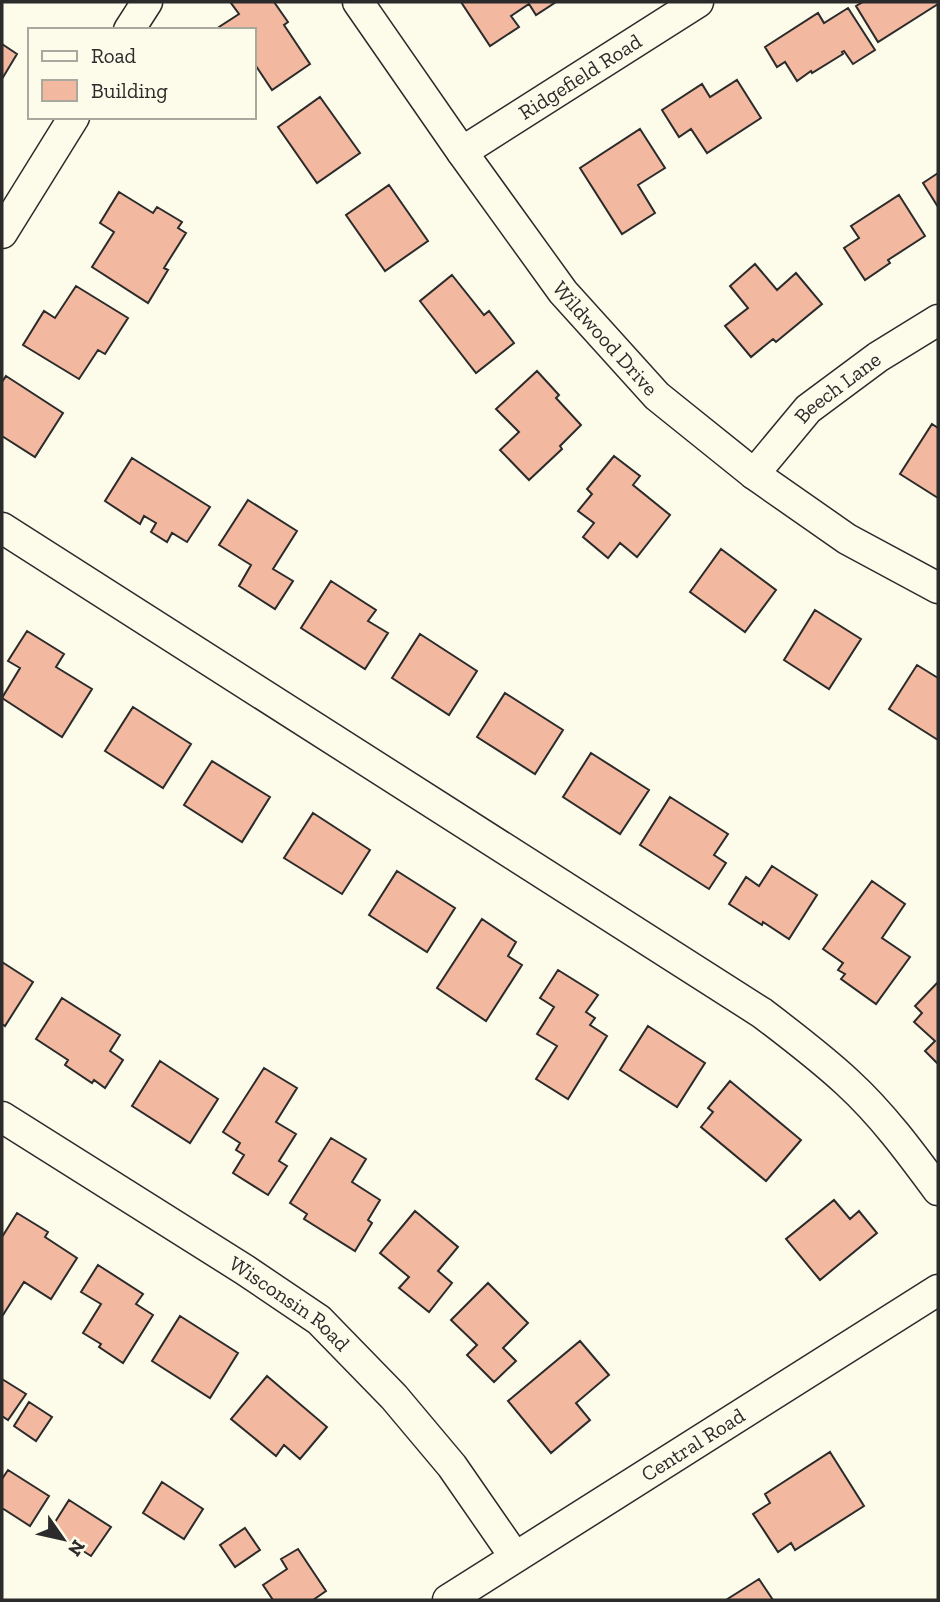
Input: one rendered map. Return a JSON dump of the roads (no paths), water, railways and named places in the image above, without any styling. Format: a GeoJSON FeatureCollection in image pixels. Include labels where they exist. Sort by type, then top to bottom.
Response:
{"type":"FeatureCollection","features":[{"type":"Feature","properties":{"kind":"street"},"geometry":{"type":"LineString","coordinates":[[130,28],[147,2]]}},
{"type":"Feature","properties":{"kind":"street","name":"Wildwood Drive"},"geometry":{"type":"LineString","coordinates":[[358,2],[461,152],[563,292],[657,396],[754,474],[847,539],[938,588]]}},
{"type":"Feature","properties":{"kind":"street","name":"Ridgefield Road"},"geometry":{"type":"LineString","coordinates":[[461,152],[698,2]]}},
{"type":"Feature","properties":{"kind":"street"},"geometry":{"type":"LineString","coordinates":[[2,233],[73,119]]}},
{"type":"Feature","properties":{"kind":"street","name":"Beech Lane"},"geometry":{"type":"LineString","coordinates":[[754,474],[808,409],[878,357],[938,320]]}},
{"type":"Feature","properties":{"kind":"street"},"geometry":{"type":"LineString","coordinates":[[2,528],[762,1013],[848,1083],[883,1119],[938,1190]]}},
{"type":"Feature","properties":{"kind":"street","name":"Wisconsin Road"},"geometry":{"type":"LineString","coordinates":[[2,1117],[245,1270],[319,1320],[394,1397],[453,1466],[515,1557]]}},
{"type":"Feature","properties":{"kind":"street","name":"Central Road"},"geometry":{"type":"LineString","coordinates":[[448,1600],[938,1290]]}}]}
